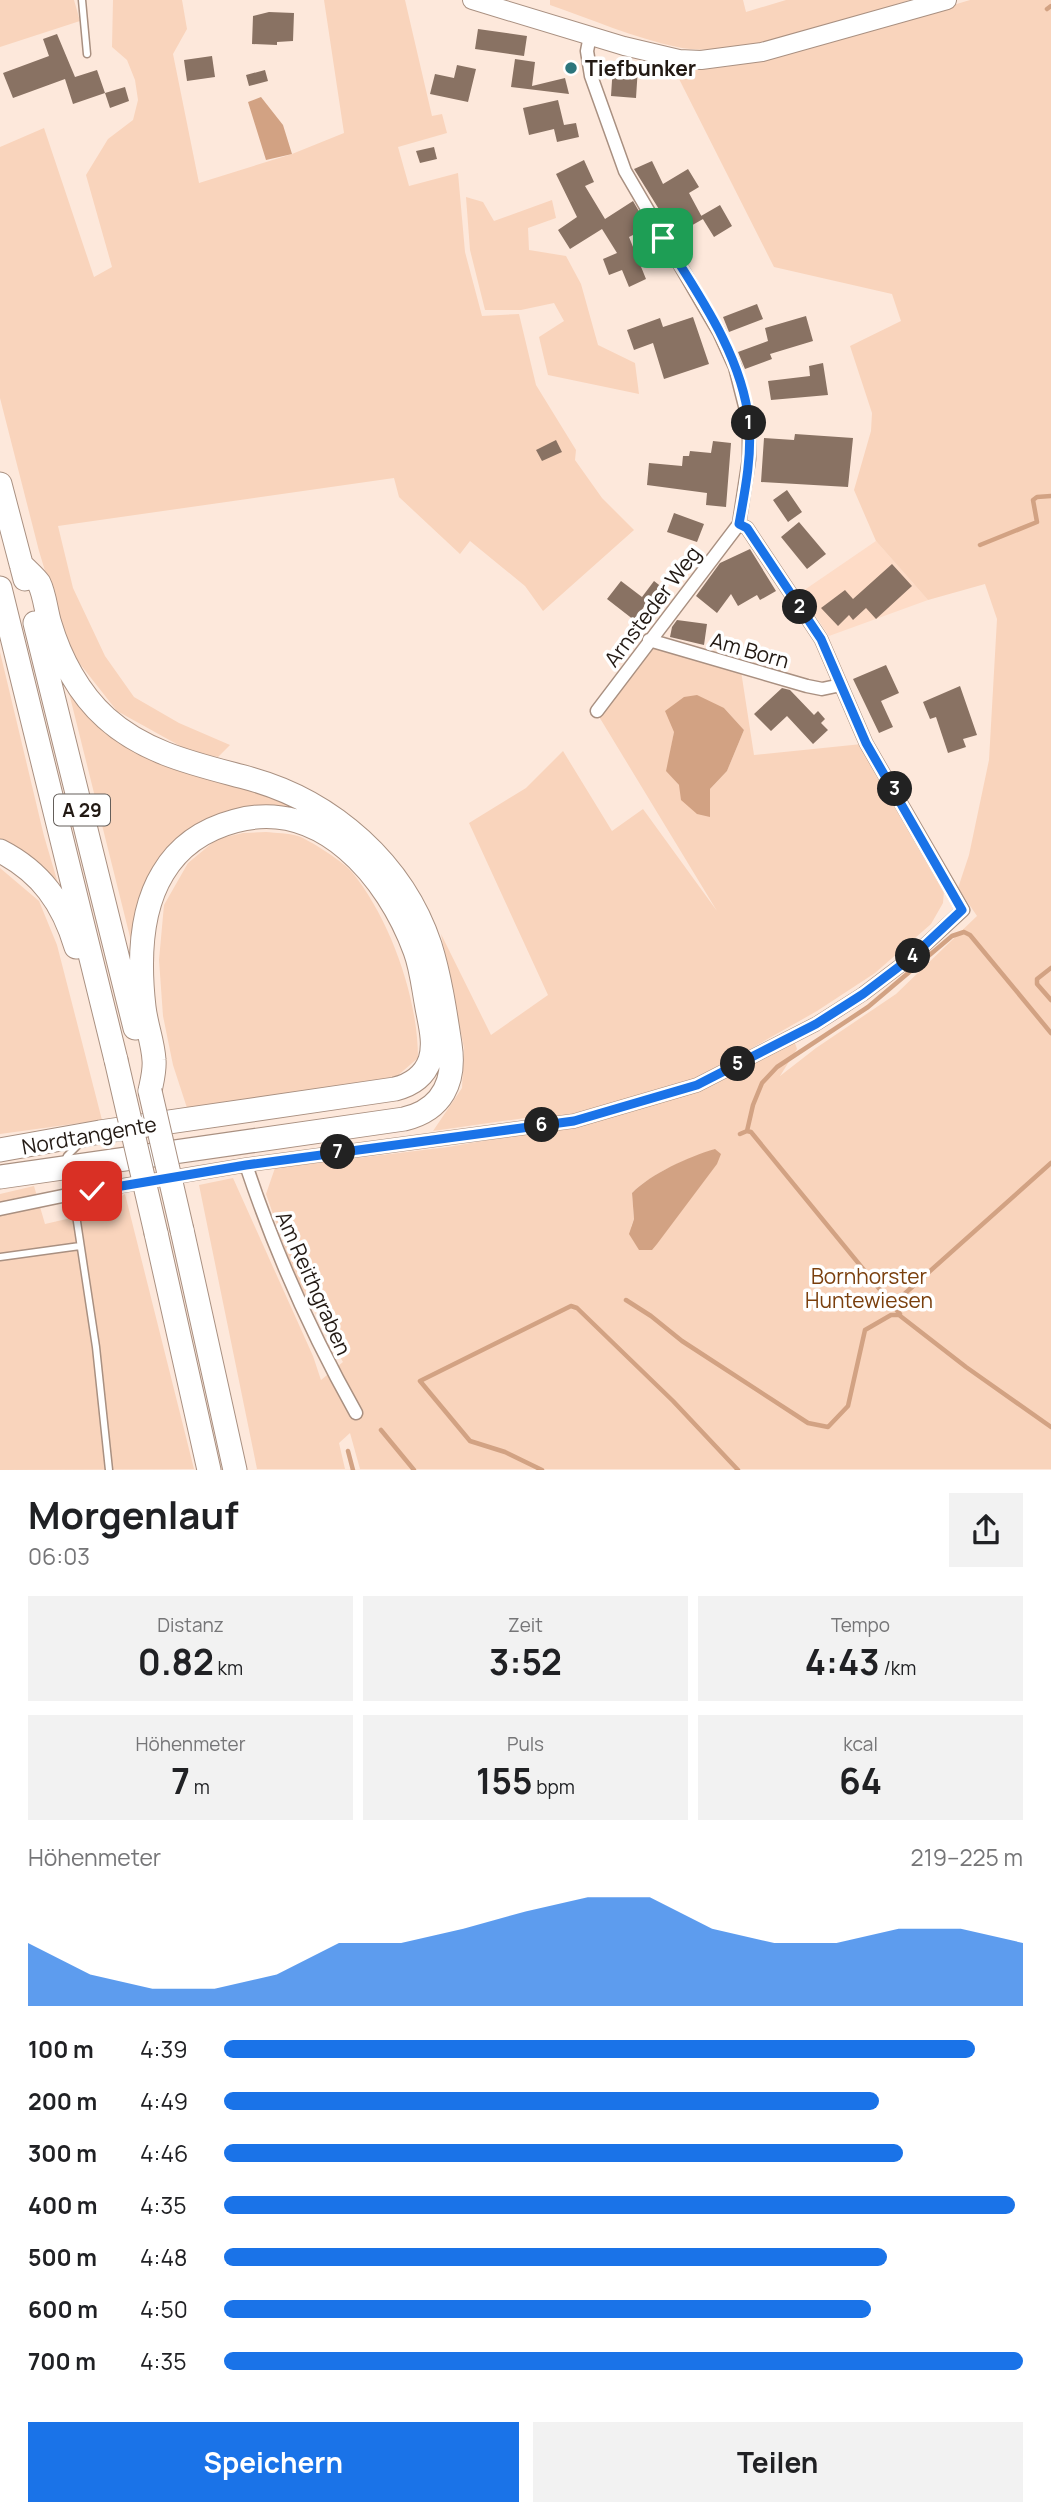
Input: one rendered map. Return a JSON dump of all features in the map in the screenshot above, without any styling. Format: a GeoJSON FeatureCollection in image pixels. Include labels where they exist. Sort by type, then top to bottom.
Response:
{"type":"FeatureCollection","features":[{"type":"Feature","properties":{"kind":"highway","name":"A 29"},"geometry":{"type":"LineString","coordinates":[[0,484],[147,1055],[150,1091],[235,1469]]}},
{"type":"Feature","properties":{"kind":"highway","name":"Nordtangente"},"geometry":{"type":"LineString","coordinates":[[0,1177],[69,1183],[91,1164],[404,1119],[430,1108],[448,1087],[452,1068],[442,994],[430,947],[400,885],[359,836],[328,813],[279,787],[166,755],[136,740],[106,718],[74,678],[60,653],[39,584],[21,564]]}},
{"type":"Feature","properties":{"kind":"highway","name":"A 29"},"geometry":{"type":"LineString","coordinates":[[0,588],[59,820],[209,1469]]}},
{"type":"Feature","properties":{"kind":"highway","name":"Nordtangente"},"geometry":{"type":"LineString","coordinates":[[0,1150],[100,1132],[395,1089],[412,1084],[421,1076],[431,1058],[432,1044],[421,973],[404,927],[365,865],[324,831],[291,819],[273,816],[248,817],[225,824],[202,834],[179,851],[163,874],[152,897],[144,930],[147,1055]]}},
{"type":"Feature","properties":{"kind":"highway"},"geometry":{"type":"LineString","coordinates":[[0,851],[19,861],[41,879],[54,896],[75,944],[95,1023],[114,1052]]}},
{"type":"Feature","properties":{"kind":"main road"},"geometry":{"type":"LineString","coordinates":[[472,0],[590,36],[679,59],[719,60],[788,46],[947,0]]}},
{"type":"Feature","properties":{"kind":"street"},"geometry":{"type":"LineString","coordinates":[[0,1209],[69,1183],[246,1165],[574,1121],[697,1085],[816,1024],[863,994],[913,956],[962,910],[866,743],[821,639],[747,528],[739,524],[749,459],[749,437],[747,414],[735,367],[719,332],[625,171],[592,76],[587,51],[590,36]]}},
{"type":"Feature","properties":{"kind":"street","name":"Arnsteder Weg"},"geometry":{"type":"LineString","coordinates":[[597,711],[739,524]]}},
{"type":"Feature","properties":{"kind":"street","name":"Am Born"},"geometry":{"type":"LineString","coordinates":[[649,640],[807,686],[822,689],[841,685]]}},
{"type":"Feature","properties":{"kind":"street","name":"Am Reithgraben"},"geometry":{"type":"LineString","coordinates":[[246,1165],[281,1263],[321,1351],[356,1413]]}},
{"type":"Feature","properties":{"kind":"lane"},"geometry":{"type":"LineString","coordinates":[[82,0],[87,54]]}},
{"type":"Feature","properties":{"kind":"lane"},"geometry":{"type":"LineString","coordinates":[[100,1132],[74,1148],[64,1160],[96,1347],[109,1469]]}},
{"type":"Feature","properties":{"kind":"lane"},"geometry":{"type":"LineString","coordinates":[[0,1257],[80,1246]]}},
{"type":"Feature","properties":{"kind":"shaded area"},"geometry":{"type":"Polygon","coordinates":[[[261,97],[283,125],[292,154],[266,160],[248,102],[261,97]]]}},
{"type":"Feature","properties":{"kind":"shaded area"},"geometry":{"type":"Polygon","coordinates":[[[876,541],[928,600],[829,636],[800,593],[876,541]]]}},
{"type":"Feature","properties":{"kind":"shaded area"},"geometry":{"type":"Polygon","coordinates":[[[697,695],[724,708],[744,730],[727,771],[710,789],[710,817],[697,814],[681,800],[679,785],[666,771],[674,732],[665,711],[684,697],[697,695]]]}},
{"type":"Feature","properties":{"kind":"shaded area"},"geometry":{"type":"Polygon","coordinates":[[[715,1149],[721,1154],[717,1164],[657,1244],[652,1250],[639,1250],[629,1234],[634,1219],[632,1193],[671,1166],[715,1149]]]}},
{"type":"Feature","properties":{"kind":"green space"},"geometry":{"type":"Polygon","coordinates":[[[0,0],[74,0],[80,21],[0,47],[0,0]]]}},
{"type":"Feature","properties":{"kind":"green space"},"geometry":{"type":"Polygon","coordinates":[[[113,0],[182,0],[187,29],[173,54],[199,183],[292,154],[344,133],[324,0],[405,0],[432,116],[442,114],[447,133],[398,147],[409,186],[458,173],[465,252],[482,316],[519,314],[536,385],[576,450],[575,460],[602,498],[634,530],[543,611],[525,586],[470,541],[460,554],[399,497],[394,478],[58,526],[73,588],[105,656],[134,697],[179,723],[230,745],[218,757],[191,752],[117,711],[69,650],[39,551],[0,398],[0,147],[44,128],[94,277],[112,267],[86,175],[108,139],[133,120],[138,100],[135,80],[127,60],[112,47],[113,0]]]}},
{"type":"Feature","properties":{"kind":"green space"},"geometry":{"type":"Polygon","coordinates":[[[550,0],[743,0],[746,12],[786,0],[910,0],[794,36],[731,48],[703,50],[677,47],[629,33],[550,5],[550,0]]]}},
{"type":"Feature","properties":{"kind":"green space","name":"Bornhorster Huntewiesen"},"geometry":{"type":"Polygon","coordinates":[[[970,0],[1051,0],[1051,1469],[360,1469],[350,1433],[339,1443],[345,1469],[257,1469],[199,1185],[233,1178],[313,1356],[321,1380],[343,1362],[295,1277],[266,1194],[275,1168],[448,1147],[588,1123],[698,1091],[795,1043],[797,1049],[780,1076],[896,994],[977,916],[958,888],[969,855],[989,760],[997,619],[985,584],[928,600],[876,541],[854,490],[871,431],[872,413],[850,346],[901,321],[892,294],[774,267],[674,69],[724,67],[782,56],[970,0]],[[715,1149],[660,1172],[640,1185],[632,1193],[634,1219],[631,1227],[715,1149]]]}},
{"type":"Feature","properties":{"kind":"green space"},"geometry":{"type":"Polygon","coordinates":[[[466,197],[483,202],[494,221],[552,200],[556,218],[528,228],[529,250],[566,256],[581,284],[598,345],[635,363],[639,394],[548,375],[539,337],[564,321],[554,303],[521,310],[485,310],[470,250],[466,197]]]}},
{"type":"Feature","properties":{"kind":"green space"},"geometry":{"type":"Polygon","coordinates":[[[651,646],[741,671],[754,755],[862,744],[944,891],[943,903],[931,924],[875,973],[817,1011],[696,1080],[577,1116],[547,1120],[539,1116],[433,1131],[462,1088],[464,1048],[441,934],[491,1035],[548,995],[469,823],[526,788],[563,751],[612,831],[643,809],[717,911],[598,715],[651,646]],[[724,708],[674,732],[667,771],[679,785],[710,789],[727,771],[744,730],[724,708]]]}},
{"type":"Feature","properties":{"kind":"green space"},"geometry":{"type":"Polygon","coordinates":[[[0,652],[44,836],[62,897],[0,843],[0,652]]]}},
{"type":"Feature","properties":{"kind":"green space"},"geometry":{"type":"Polygon","coordinates":[[[64,673],[81,699],[324,819],[264,806],[175,845],[139,973],[64,673]]]}},
{"type":"Feature","properties":{"kind":"green space"},"geometry":{"type":"Polygon","coordinates":[[[243,833],[294,835],[310,842],[348,868],[366,891],[390,935],[407,985],[417,1034],[418,1058],[396,1077],[187,1108],[173,1065],[163,1016],[159,960],[164,905],[188,863],[217,839],[243,833]]]}},
{"type":"Feature","properties":{"kind":"green space"},"geometry":{"type":"Polygon","coordinates":[[[0,868],[39,901],[57,945],[102,1120],[0,1134],[0,868]]]}},
{"type":"Feature","properties":{"kind":"green space"},"geometry":{"type":"Polygon","coordinates":[[[34,1186],[45,1224],[97,1212],[125,1194],[194,1469],[0,1470],[0,1194],[34,1186]]]}},
{"type":"Feature","properties":{"kind":"building"},"geometry":{"type":"Polygon","coordinates":[[[269,12],[294,13],[293,41],[277,42],[277,45],[252,44],[253,16],[269,12]]]}},
{"type":"Feature","properties":{"kind":"building"},"geometry":{"type":"Polygon","coordinates":[[[478,29],[527,36],[524,56],[475,49],[478,29]]]}},
{"type":"Feature","properties":{"kind":"building"},"geometry":{"type":"Polygon","coordinates":[[[57,34],[75,77],[97,70],[105,93],[73,104],[65,79],[13,98],[3,73],[49,56],[43,39],[57,34]]]}},
{"type":"Feature","properties":{"kind":"building"},"geometry":{"type":"Polygon","coordinates":[[[212,56],[215,77],[187,81],[184,60],[212,56]]]}},
{"type":"Feature","properties":{"kind":"building"},"geometry":{"type":"Polygon","coordinates":[[[515,59],[535,62],[532,86],[565,78],[569,94],[511,87],[515,59]]]}},
{"type":"Feature","properties":{"kind":"building"},"geometry":{"type":"Polygon","coordinates":[[[457,65],[476,69],[468,102],[430,94],[435,74],[454,78],[457,65]]]}},
{"type":"Feature","properties":{"kind":"building"},"geometry":{"type":"Polygon","coordinates":[[[613,65],[638,67],[636,98],[611,96],[613,65]]]}},
{"type":"Feature","properties":{"kind":"building"},"geometry":{"type":"Polygon","coordinates":[[[265,70],[268,81],[249,86],[246,75],[265,70]]]}},
{"type":"Feature","properties":{"kind":"building"},"geometry":{"type":"Polygon","coordinates":[[[125,87],[129,101],[110,108],[105,93],[125,87]]]}},
{"type":"Feature","properties":{"kind":"building"},"geometry":{"type":"Polygon","coordinates":[[[558,100],[564,125],[576,123],[579,137],[557,142],[554,129],[529,135],[523,108],[558,100]]]}},
{"type":"Feature","properties":{"kind":"building"},"geometry":{"type":"Polygon","coordinates":[[[434,147],[437,159],[420,163],[416,151],[434,147]]]}},
{"type":"Feature","properties":{"kind":"building"},"geometry":{"type":"Polygon","coordinates":[[[584,160],[594,182],[585,186],[605,219],[633,201],[644,220],[633,227],[637,233],[629,237],[646,279],[629,287],[622,270],[609,275],[603,259],[617,253],[602,229],[570,249],[558,230],[577,217],[556,174],[584,160]]]}},
{"type":"Feature","properties":{"kind":"building"},"geometry":{"type":"Polygon","coordinates":[[[652,161],[663,184],[688,169],[699,187],[689,193],[703,219],[675,235],[634,169],[652,161]]]}},
{"type":"Feature","properties":{"kind":"building"},"geometry":{"type":"Polygon","coordinates":[[[720,205],[732,226],[714,237],[701,216],[720,205]]]}},
{"type":"Feature","properties":{"kind":"building"},"geometry":{"type":"Polygon","coordinates":[[[757,304],[763,319],[729,332],[723,317],[757,304]]]}},
{"type":"Feature","properties":{"kind":"building"},"geometry":{"type":"Polygon","coordinates":[[[806,316],[813,341],[770,354],[772,359],[745,369],[738,352],[768,341],[765,328],[806,316]]]}},
{"type":"Feature","properties":{"kind":"building"},"geometry":{"type":"Polygon","coordinates":[[[693,317],[709,364],[664,379],[653,343],[634,350],[627,330],[660,318],[663,327],[693,317]]]}},
{"type":"Feature","properties":{"kind":"building"},"geometry":{"type":"Polygon","coordinates":[[[823,363],[828,395],[771,400],[768,381],[810,376],[809,366],[823,363]]]}},
{"type":"Feature","properties":{"kind":"building"},"geometry":{"type":"Polygon","coordinates":[[[795,434],[853,438],[848,487],[761,482],[764,438],[794,440],[795,434]]]}},
{"type":"Feature","properties":{"kind":"building"},"geometry":{"type":"Polygon","coordinates":[[[556,440],[562,452],[542,461],[536,450],[556,440]]]}},
{"type":"Feature","properties":{"kind":"building"},"geometry":{"type":"Polygon","coordinates":[[[713,441],[731,443],[726,507],[706,505],[707,493],[647,485],[649,463],[682,466],[683,456],[689,456],[690,451],[711,453],[713,441]]]}},
{"type":"Feature","properties":{"kind":"building"},"geometry":{"type":"Polygon","coordinates":[[[787,490],[802,512],[788,522],[773,500],[787,490]]]}},
{"type":"Feature","properties":{"kind":"building"},"geometry":{"type":"Polygon","coordinates":[[[674,513],[704,524],[697,542],[667,532],[674,513]]]}},
{"type":"Feature","properties":{"kind":"building"},"geometry":{"type":"Polygon","coordinates":[[[799,522],[826,554],[807,569],[781,537],[799,522]]]}},
{"type":"Feature","properties":{"kind":"building"},"geometry":{"type":"Polygon","coordinates":[[[750,549],[776,591],[760,600],[757,595],[738,606],[731,594],[717,613],[696,596],[720,563],[750,549]]]}},
{"type":"Feature","properties":{"kind":"building"},"geometry":{"type":"Polygon","coordinates":[[[892,564],[912,586],[876,619],[866,608],[853,620],[849,615],[838,626],[821,608],[845,590],[853,599],[892,564]]]}},
{"type":"Feature","properties":{"kind":"building"},"geometry":{"type":"Polygon","coordinates":[[[621,581],[642,597],[654,581],[672,595],[658,612],[647,603],[634,620],[607,599],[621,581]]]}},
{"type":"Feature","properties":{"kind":"building"},"geometry":{"type":"Polygon","coordinates":[[[677,620],[707,624],[704,645],[670,637],[677,620]]]}},
{"type":"Feature","properties":{"kind":"building"},"geometry":{"type":"Polygon","coordinates":[[[886,665],[899,693],[881,701],[893,727],[879,733],[853,679],[886,665]]]}},
{"type":"Feature","properties":{"kind":"building"},"geometry":{"type":"Polygon","coordinates":[[[960,686],[977,735],[963,739],[966,747],[948,753],[936,717],[930,719],[923,702],[960,686]]]}},
{"type":"Feature","properties":{"kind":"building"},"geometry":{"type":"Polygon","coordinates":[[[782,688],[790,690],[814,715],[818,711],[825,719],[821,723],[828,730],[813,744],[787,716],[771,731],[754,714],[782,688]]]}},
{"type":"Feature","properties":{"kind":"waterway"},"geometry":{"type":"LineString","coordinates":[[1047,9],[1051,6]]}},
{"type":"Feature","properties":{"kind":"waterway"},"geometry":{"type":"LineString","coordinates":[[980,545],[1037,522],[1033,500],[1051,496]]}},
{"type":"Feature","properties":{"kind":"waterway"},"geometry":{"type":"LineString","coordinates":[[740,1134],[747,1131],[762,1083],[777,1067],[868,1007],[952,936],[964,932],[970,935],[1051,1033]]}},
{"type":"Feature","properties":{"kind":"waterway"},"geometry":{"type":"LineString","coordinates":[[1051,968],[1037,979],[1037,984],[1051,1000]]}},
{"type":"Feature","properties":{"kind":"waterway"},"geometry":{"type":"LineString","coordinates":[[747,1131],[751,1132],[900,1314]]}},
{"type":"Feature","properties":{"kind":"waterway"},"geometry":{"type":"LineString","coordinates":[[892,1305],[1051,1163]]}},
{"type":"Feature","properties":{"kind":"waterway"},"geometry":{"type":"LineString","coordinates":[[626,1300],[682,1341],[808,1423],[828,1427],[848,1406],[865,1330],[891,1315],[899,1315],[966,1367],[1051,1427]]}},
{"type":"Feature","properties":{"kind":"waterway"},"geometry":{"type":"LineString","coordinates":[[542,1470],[505,1452],[470,1441],[420,1381],[571,1306],[577,1308],[673,1401],[738,1470]]}},
{"type":"Feature","properties":{"kind":"waterway"},"geometry":{"type":"LineString","coordinates":[[381,1430],[414,1470]]}},
{"type":"Feature","properties":{"kind":"waterway"},"geometry":{"type":"LineString","coordinates":[[348,1451],[353,1470]]}},
{"type":"Feature","properties":{"kind":"place","name":"Tiefbunker"},"geometry":{"type":"Point","coordinates":[571,68]}},
{"type":"Feature","properties":{"kind":"route"},"geometry":{"type":"LineString","coordinates":[[92,1191],[246,1165],[574,1121],[697,1085],[816,1024],[863,994],[913,956],[962,910],[900,797],[866,743],[821,639],[747,528],[739,524],[749,459],[749,424],[735,367],[719,332],[663,238]]}}]}
